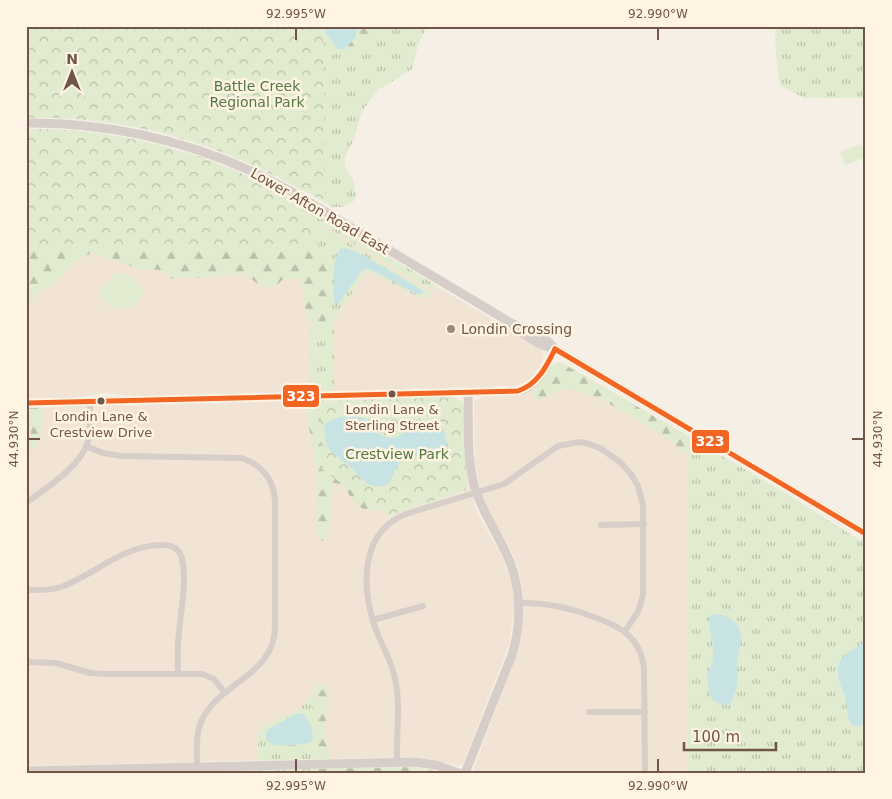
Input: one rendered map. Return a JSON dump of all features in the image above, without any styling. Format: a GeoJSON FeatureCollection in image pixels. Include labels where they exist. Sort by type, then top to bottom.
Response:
{"type":"FeatureCollection","features":[{"type":"Feature","properties":{"kind":"street","name":"Lower Afton Road East"},"geometry":{"type":"LineString","coordinates":[[26,123],[73,125],[128,132],[173,143],[230,162],[292,193],[511,323],[524,327],[550,342],[555,349],[866,534]]}},
{"type":"Feature","properties":{"kind":"street"},"geometry":{"type":"LineString","coordinates":[[26,404],[518,391],[527,388],[537,380],[555,349]]}},
{"type":"Feature","properties":{"kind":"street"},"geometry":{"type":"LineString","coordinates":[[465,773],[513,650],[519,603],[516,582],[509,559],[484,513],[476,493],[470,464],[468,392]]}},
{"type":"Feature","properties":{"kind":"street"},"geometry":{"type":"LineString","coordinates":[[26,503],[71,467],[82,454],[90,430],[90,402]]}},
{"type":"Feature","properties":{"kind":"street"},"geometry":{"type":"LineString","coordinates":[[397,763],[396,682],[389,657],[373,620],[369,600],[368,561],[371,549],[381,532],[390,522],[403,515],[512,480],[558,446],[570,443],[586,443],[597,447],[612,456],[631,474],[642,497],[644,594],[637,614],[625,631]]}},
{"type":"Feature","properties":{"kind":"street"},"geometry":{"type":"LineString","coordinates":[[86,446],[107,454],[126,457],[241,458],[256,465],[270,481],[274,492],[276,626],[274,639],[269,652],[259,666],[210,707],[202,720],[198,739],[197,767]]}},
{"type":"Feature","properties":{"kind":"street"},"geometry":{"type":"LineString","coordinates":[[601,524],[644,524]]}},
{"type":"Feature","properties":{"kind":"street"},"geometry":{"type":"LineString","coordinates":[[26,590],[49,589],[62,586],[137,548],[155,545],[174,547],[183,560],[183,604],[178,632],[178,674]]}},
{"type":"Feature","properties":{"kind":"street"},"geometry":{"type":"LineString","coordinates":[[519,603],[548,603],[571,608],[625,631],[638,646],[643,660],[645,773]]}},
{"type":"Feature","properties":{"kind":"street"},"geometry":{"type":"LineString","coordinates":[[373,620],[423,606]]}},
{"type":"Feature","properties":{"kind":"street"},"geometry":{"type":"LineString","coordinates":[[26,662],[56,663],[102,674],[199,674],[216,681],[225,693]]}},
{"type":"Feature","properties":{"kind":"street"},"geometry":{"type":"LineString","coordinates":[[589,712],[645,712]]}},
{"type":"Feature","properties":{"kind":"street"},"geometry":{"type":"LineString","coordinates":[[26,772],[397,763],[426,764],[459,773]]}},
{"type":"Feature","properties":{"kind":"shaded area"},"geometry":{"type":"Polygon","coordinates":[[[309,209],[541,349],[544,358],[534,375],[527,382],[514,386],[131,396],[104,393],[78,397],[26,398],[26,250],[309,209]]]}},
{"type":"Feature","properties":{"kind":"shaded area"},"geometry":{"type":"Polygon","coordinates":[[[556,363],[565,364],[688,436],[688,773],[474,773],[473,770],[517,654],[522,636],[524,609],[522,586],[517,565],[509,546],[493,520],[484,500],[479,482],[475,462],[474,402],[481,397],[527,393],[537,387],[550,367],[556,363]]]}},
{"type":"Feature","properties":{"kind":"shaded area"},"geometry":{"type":"Polygon","coordinates":[[[320,401],[321,469],[390,517],[406,509],[464,492],[467,489],[468,481],[477,512],[504,560],[514,599],[509,645],[463,764],[458,766],[430,759],[410,757],[26,766],[26,408],[320,401]]]}},
{"type":"Feature","properties":{"kind":"green space","name":"Battle Creek Regional Park"},"geometry":{"type":"Polygon","coordinates":[[[26,26],[324,26],[325,202],[227,154],[171,136],[143,129],[85,120],[26,118],[26,26]]]}},
{"type":"Feature","properties":{"kind":"green space"},"geometry":{"type":"Polygon","coordinates":[[[355,26],[370,26],[376,33],[360,53],[349,55],[344,53],[343,50],[355,38],[357,30],[355,26]]]}},
{"type":"Feature","properties":{"kind":"green space"},"geometry":{"type":"Polygon","coordinates":[[[370,26],[427,26],[418,45],[412,69],[378,90],[362,111],[353,141],[345,157],[345,167],[353,179],[356,196],[353,202],[343,207],[332,207],[323,201],[324,30],[337,49],[343,50],[344,53],[360,53],[373,41],[370,26]]]}},
{"type":"Feature","properties":{"kind":"green space"},"geometry":{"type":"Polygon","coordinates":[[[775,26],[866,26],[866,98],[804,98],[780,85],[775,26]]]}},
{"type":"Feature","properties":{"kind":"green space"},"geometry":{"type":"Polygon","coordinates":[[[26,129],[198,156],[241,173],[298,202],[309,233],[321,247],[328,267],[329,294],[323,336],[317,337],[314,328],[306,316],[302,283],[298,278],[283,279],[276,286],[269,287],[261,287],[248,276],[241,274],[172,279],[161,270],[138,269],[97,254],[84,256],[72,265],[52,286],[37,294],[30,305],[26,307],[26,129]]]}},
{"type":"Feature","properties":{"kind":"green space"},"geometry":{"type":"Polygon","coordinates":[[[26,129],[63,130],[137,140],[209,160],[243,174],[277,190],[309,209],[309,247],[26,250],[26,129]]]}},
{"type":"Feature","properties":{"kind":"green space"},"geometry":{"type":"Polygon","coordinates":[[[861,144],[866,157],[845,165],[840,152],[861,144]]]}},
{"type":"Feature","properties":{"kind":"green space"},"geometry":{"type":"Polygon","coordinates":[[[307,208],[436,285],[433,291],[323,225],[322,227],[432,293],[429,298],[423,299],[371,273],[365,274],[334,320],[334,391],[296,392],[308,388],[310,384],[310,324],[314,328],[316,337],[324,333],[329,283],[289,219],[307,208]]]}},
{"type":"Feature","properties":{"kind":"green space"},"geometry":{"type":"Polygon","coordinates":[[[115,273],[126,273],[143,289],[140,299],[131,306],[125,308],[113,307],[106,304],[99,297],[99,290],[115,273]]]}},
{"type":"Feature","properties":{"kind":"green space"},"geometry":{"type":"Polygon","coordinates":[[[560,362],[688,436],[688,456],[633,417],[585,393],[574,390],[561,390],[542,399],[534,398],[534,390],[552,365],[560,362]]]}},
{"type":"Feature","properties":{"kind":"green space","name":"Crestview Park"},"geometry":{"type":"Polygon","coordinates":[[[454,397],[462,401],[464,406],[465,460],[468,484],[465,491],[401,511],[390,517],[321,469],[320,401],[454,397]]]}},
{"type":"Feature","properties":{"kind":"green space"},"geometry":{"type":"Polygon","coordinates":[[[304,401],[327,401],[385,507],[374,510],[365,509],[353,500],[344,488],[339,484],[333,483],[330,523],[326,537],[322,541],[320,541],[318,536],[317,469],[304,401]]]}},
{"type":"Feature","properties":{"kind":"green space"},"geometry":{"type":"Polygon","coordinates":[[[26,408],[44,408],[39,440],[32,451],[26,455],[26,446],[32,438],[28,420],[26,419],[26,408]]]}},
{"type":"Feature","properties":{"kind":"green space"},"geometry":{"type":"Polygon","coordinates":[[[688,436],[787,494],[866,544],[866,773],[688,773],[688,436]]]}},
{"type":"Feature","properties":{"kind":"green space"},"geometry":{"type":"Polygon","coordinates":[[[319,684],[326,685],[329,690],[325,732],[331,759],[313,759],[312,699],[315,688],[319,684]]]}},
{"type":"Feature","properties":{"kind":"green space"},"geometry":{"type":"Polygon","coordinates":[[[314,690],[312,705],[314,728],[313,759],[258,760],[258,736],[265,725],[296,711],[306,702],[314,690]]]}},
{"type":"Feature","properties":{"kind":"green space"},"geometry":{"type":"Polygon","coordinates":[[[414,767],[445,773],[309,773],[309,769],[414,767]]]}},
{"type":"Feature","properties":{"kind":"green space"},"geometry":{"type":"Polygon","coordinates":[[[314,769],[314,773],[174,773],[174,772],[314,769]]]}},
{"type":"Feature","properties":{"kind":"water"},"geometry":{"type":"Polygon","coordinates":[[[322,26],[355,26],[357,30],[355,38],[343,50],[337,49],[322,26]]]}},
{"type":"Feature","properties":{"kind":"water"},"geometry":{"type":"Polygon","coordinates":[[[342,248],[358,253],[381,266],[420,289],[423,294],[416,294],[372,270],[366,269],[361,272],[338,304],[335,304],[335,264],[338,252],[342,248]]]}},
{"type":"Feature","properties":{"kind":"water"},"geometry":{"type":"Polygon","coordinates":[[[341,417],[365,418],[371,422],[381,435],[388,438],[398,436],[418,425],[439,425],[444,431],[447,446],[444,451],[433,455],[403,457],[388,484],[375,486],[364,481],[346,463],[333,454],[328,447],[325,436],[325,424],[341,417]]]}},
{"type":"Feature","properties":{"kind":"water"},"geometry":{"type":"Polygon","coordinates":[[[720,614],[735,622],[741,635],[737,660],[738,679],[736,689],[730,704],[721,705],[712,699],[707,674],[713,660],[709,618],[712,615],[720,614]]]}},
{"type":"Feature","properties":{"kind":"water"},"geometry":{"type":"Polygon","coordinates":[[[866,640],[866,722],[855,726],[851,724],[849,719],[845,697],[838,676],[838,667],[844,656],[866,640]]]}},
{"type":"Feature","properties":{"kind":"water"},"geometry":{"type":"Polygon","coordinates":[[[301,713],[307,718],[311,726],[312,741],[293,745],[276,745],[267,741],[267,730],[301,713]]]}},
{"type":"Feature","properties":{"kind":"transit line","name":"323"},"geometry":{"type":"LineString","coordinates":[[555,349],[866,534]]}},
{"type":"Feature","properties":{"kind":"transit line","name":"323"},"geometry":{"type":"LineString","coordinates":[[26,403],[518,391],[536,379],[545,368],[555,349]]}},
{"type":"Feature","properties":{"kind":"place","name":"Londin Crossing"},"geometry":{"type":"Point","coordinates":[451,329]}},
{"type":"Feature","properties":{"kind":"place","name":"Londin Lane & Sterling Street"},"geometry":{"type":"Point","coordinates":[392,394]}},
{"type":"Feature","properties":{"kind":"place","name":"Londin Lane & Crestview Drive"},"geometry":{"type":"Point","coordinates":[101,401]}}]}
